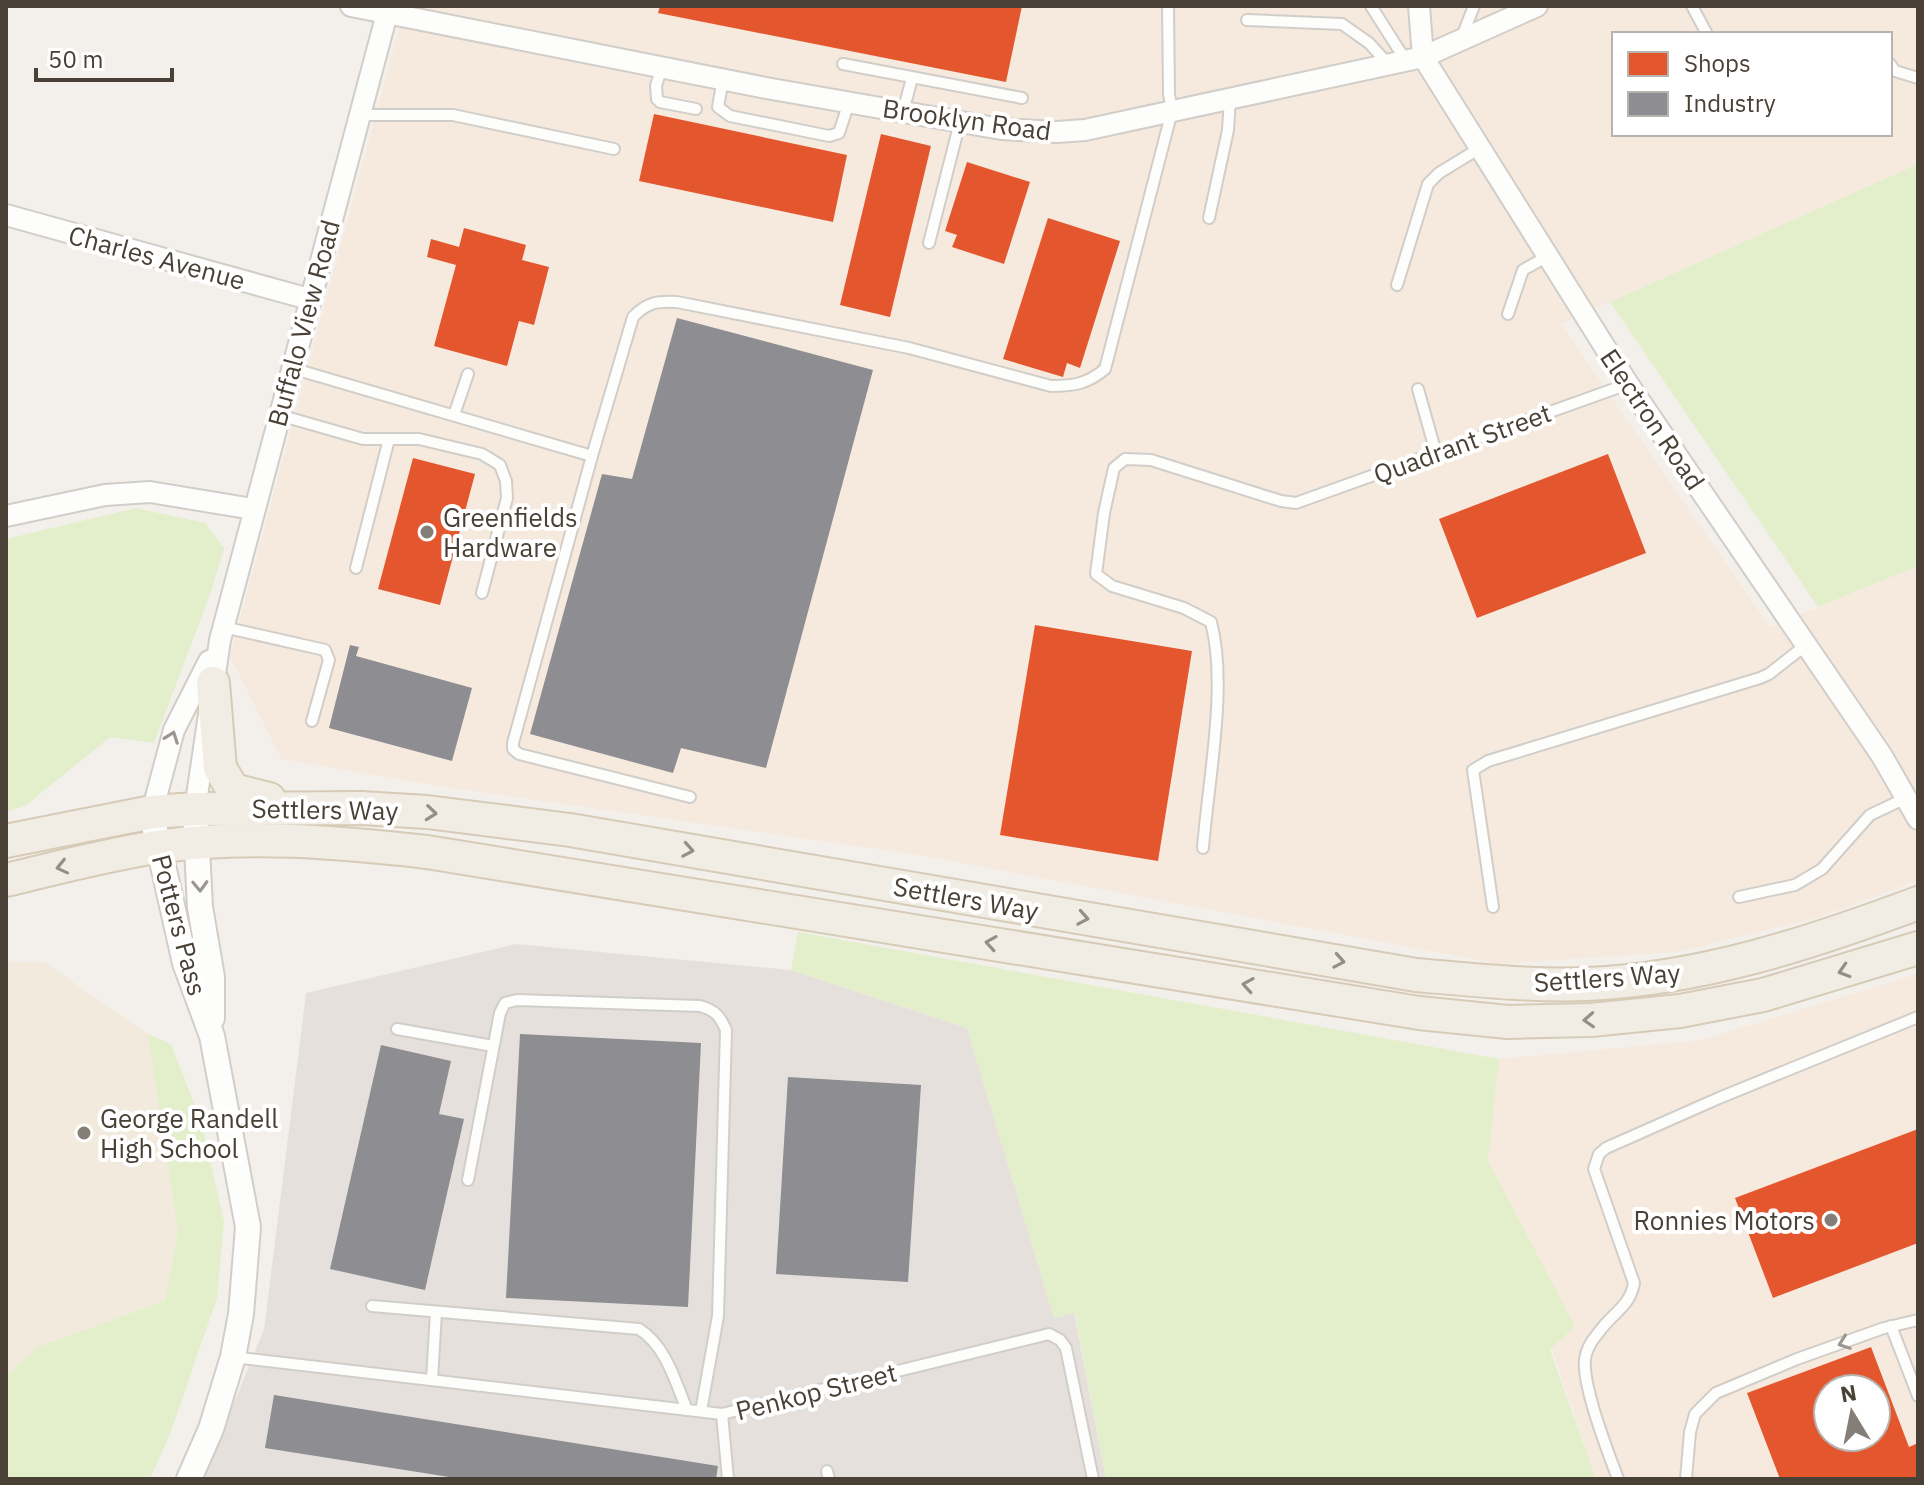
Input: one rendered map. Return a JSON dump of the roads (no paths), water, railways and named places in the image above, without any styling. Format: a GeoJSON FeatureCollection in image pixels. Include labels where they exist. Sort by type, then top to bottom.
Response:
{"type":"FeatureCollection","features":[{"type":"Feature","properties":{"kind":"main road"},"geometry":{"type":"LineString","coordinates":[[213,683],[220,768],[233,790],[258,798],[361,808]]}},
{"type":"Feature","properties":{"kind":"main road","name":"Settlers Way"},"geometry":{"type":"LineString","coordinates":[[6,841],[152,812],[195,809],[361,808],[427,812],[570,830],[1416,975],[1509,983],[1587,984],[1673,976],[1828,937],[1918,903]]}},
{"type":"Feature","properties":{"kind":"main road","name":"Settlers Way"},"geometry":{"type":"LineString","coordinates":[[6,880],[158,847],[254,841],[358,844],[427,852],[1419,1013],[1508,1022],[1591,1020],[1680,1011],[1763,995],[1918,948]]}},
{"type":"Feature","properties":{"kind":"street","name":"Brooklyn Road"},"geometry":{"type":"LineString","coordinates":[[351,6],[388,10],[723,79],[903,112],[1001,129],[1057,132],[1085,130],[1406,61],[1460,41],[1537,6]]}},
{"type":"Feature","properties":{"kind":"street","name":"Electron Road"},"geometry":{"type":"LineString","coordinates":[[1419,6],[1406,61],[1480,148],[1628,384],[1882,756],[1918,819]]}},
{"type":"Feature","properties":{"kind":"street","name":"Buffalo View Road"},"geometry":{"type":"LineString","coordinates":[[195,809],[222,634],[388,10]]}},
{"type":"Feature","properties":{"kind":"street","name":"Charles Avenue"},"geometry":{"type":"LineString","coordinates":[[6,215],[309,299]]}},
{"type":"Feature","properties":{"kind":"street"},"geometry":{"type":"LineString","coordinates":[[6,516],[105,495],[150,492],[253,509]]}},
{"type":"Feature","properties":{"kind":"street","name":"Buffalo View Road"},"geometry":{"type":"LineString","coordinates":[[152,812],[174,730],[222,634]]}},
{"type":"Feature","properties":{"kind":"street","name":"Potters Pass"},"geometry":{"type":"LineString","coordinates":[[195,809],[200,907],[212,977],[212,1036]]}},
{"type":"Feature","properties":{"kind":"street","name":"Potters Pass"},"geometry":{"type":"LineString","coordinates":[[152,812],[185,963],[212,1036],[248,1227],[241,1314],[233,1357],[211,1429],[189,1479]]}},
{"type":"Feature","properties":{"kind":"lane"},"geometry":{"type":"LineString","coordinates":[[690,797],[519,754],[513,749],[633,317],[644,305],[659,301],[677,302],[909,348],[1051,386],[1074,386],[1090,381],[1105,369],[1172,111],[1168,6]]}},
{"type":"Feature","properties":{"kind":"lane"},"geometry":{"type":"LineString","coordinates":[[1371,6],[1406,61]]}},
{"type":"Feature","properties":{"kind":"lane"},"geometry":{"type":"LineString","coordinates":[[1460,41],[1474,6]]}},
{"type":"Feature","properties":{"kind":"lane"},"geometry":{"type":"LineString","coordinates":[[1692,6],[1706,32]]}},
{"type":"Feature","properties":{"kind":"lane"},"geometry":{"type":"LineString","coordinates":[[1247,20],[1342,24],[1369,43],[1406,61]]}},
{"type":"Feature","properties":{"kind":"lane"},"geometry":{"type":"LineString","coordinates":[[843,64],[1022,98]]}},
{"type":"Feature","properties":{"kind":"lane"},"geometry":{"type":"LineString","coordinates":[[662,66],[656,86],[657,99],[696,109]]}},
{"type":"Feature","properties":{"kind":"lane"},"geometry":{"type":"LineString","coordinates":[[1892,67],[1895,71],[1918,78]]}},
{"type":"Feature","properties":{"kind":"lane"},"geometry":{"type":"LineString","coordinates":[[903,112],[912,78]]}},
{"type":"Feature","properties":{"kind":"lane"},"geometry":{"type":"LineString","coordinates":[[723,79],[718,107],[730,116],[829,136],[842,129],[849,102]]}},
{"type":"Feature","properties":{"kind":"lane"},"geometry":{"type":"LineString","coordinates":[[1209,218],[1228,130],[1230,99]]}},
{"type":"Feature","properties":{"kind":"lane"},"geometry":{"type":"LineString","coordinates":[[359,115],[453,115],[614,149]]}},
{"type":"Feature","properties":{"kind":"lane"},"geometry":{"type":"LineString","coordinates":[[929,243],[960,122]]}},
{"type":"Feature","properties":{"kind":"lane"},"geometry":{"type":"LineString","coordinates":[[1397,285],[1428,184],[1439,173],[1480,148]]}},
{"type":"Feature","properties":{"kind":"lane"},"geometry":{"type":"LineString","coordinates":[[1508,314],[1523,270],[1548,256]]}},
{"type":"Feature","properties":{"kind":"lane"},"geometry":{"type":"LineString","coordinates":[[291,368],[592,456]]}},
{"type":"Feature","properties":{"kind":"lane"},"geometry":{"type":"LineString","coordinates":[[454,415],[468,374]]}},
{"type":"Feature","properties":{"kind":"lane","name":"Quadrant Street"},"geometry":{"type":"LineString","coordinates":[[1203,848],[1218,648],[1211,622],[1184,608],[1112,586],[1096,574],[1114,468],[1125,459],[1151,460],[1296,503],[1628,384]]}},
{"type":"Feature","properties":{"kind":"lane"},"geometry":{"type":"LineString","coordinates":[[1418,389],[1436,453]]}},
{"type":"Feature","properties":{"kind":"lane"},"geometry":{"type":"LineString","coordinates":[[279,415],[363,439],[419,439],[482,454],[500,465],[506,481],[507,498],[482,593]]}},
{"type":"Feature","properties":{"kind":"lane"},"geometry":{"type":"LineString","coordinates":[[356,568],[389,439]]}},
{"type":"Feature","properties":{"kind":"lane"},"geometry":{"type":"LineString","coordinates":[[222,634],[325,650],[329,660],[312,721]]}},
{"type":"Feature","properties":{"kind":"lane"},"geometry":{"type":"LineString","coordinates":[[1493,907],[1473,770],[1488,761],[1760,678],[1806,645]]}},
{"type":"Feature","properties":{"kind":"lane"},"geometry":{"type":"LineString","coordinates":[[1739,897],[1795,885],[1822,869],[1870,815],[1906,798]]}},
{"type":"Feature","properties":{"kind":"lane"},"geometry":{"type":"LineString","coordinates":[[468,1180],[493,1046],[505,1003],[517,1000],[700,1006],[713,1010],[726,1030],[721,1257],[718,1316],[701,1411]]}},
{"type":"Feature","properties":{"kind":"lane"},"geometry":{"type":"LineString","coordinates":[[1618,1479],[1588,1383],[1585,1359],[1591,1342],[1604,1324],[1625,1306],[1632,1295],[1634,1283],[1594,1169],[1599,1154],[1606,1148],[1719,1098],[1918,1017]]}},
{"type":"Feature","properties":{"kind":"lane"},"geometry":{"type":"LineString","coordinates":[[397,1029],[493,1046]]}},
{"type":"Feature","properties":{"kind":"lane"},"geometry":{"type":"LineString","coordinates":[[372,1306],[639,1329],[652,1337],[662,1351],[687,1410]]}},
{"type":"Feature","properties":{"kind":"lane"},"geometry":{"type":"LineString","coordinates":[[432,1380],[436,1312]]}},
{"type":"Feature","properties":{"kind":"lane"},"geometry":{"type":"LineString","coordinates":[[1686,1479],[1690,1432],[1695,1414],[1716,1393],[1797,1359],[1891,1326],[1918,1320]]}},
{"type":"Feature","properties":{"kind":"lane"},"geometry":{"type":"LineString","coordinates":[[1891,1326],[1918,1396]]}},
{"type":"Feature","properties":{"kind":"lane","name":"Penkop Street"},"geometry":{"type":"LineString","coordinates":[[233,1357],[722,1414],[1049,1334],[1066,1348],[1093,1479]]}},
{"type":"Feature","properties":{"kind":"lane"},"geometry":{"type":"LineString","coordinates":[[722,1414],[728,1479]]}},
{"type":"Feature","properties":{"kind":"place","name":"Greenfields Hardware"},"geometry":{"type":"Point","coordinates":[427,532]}},
{"type":"Feature","properties":{"kind":"place","name":"George Randell High School"},"geometry":{"type":"Point","coordinates":[84,1133]}},
{"type":"Feature","properties":{"kind":"place","name":"Ronnies Motors"},"geometry":{"type":"Point","coordinates":[1831,1220]}}]}
